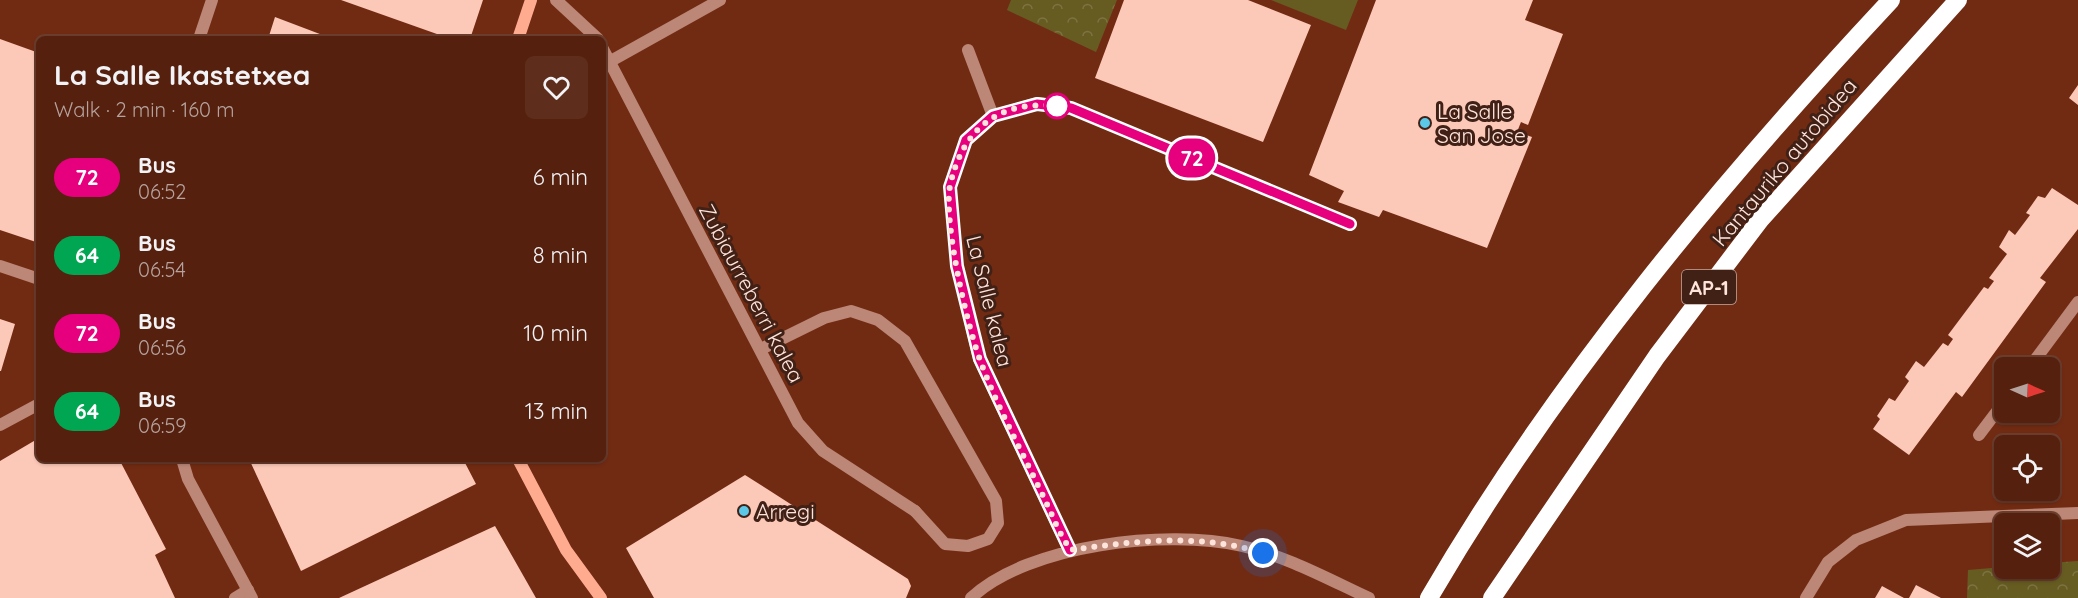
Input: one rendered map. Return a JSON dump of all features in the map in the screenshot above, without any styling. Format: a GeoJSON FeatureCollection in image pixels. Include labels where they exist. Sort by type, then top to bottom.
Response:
{"type":"FeatureCollection","features":[{"type":"Feature","properties":{"kind":"highway","name":"Kantauriko autobidea"},"geometry":{"type":"LineString","coordinates":[[1429,598],[1518,458],[1604,338],[1714,201],[1830,65],[1891,0]]}},
{"type":"Feature","properties":{"kind":"highway","name":"Kantauriko autobidea"},"geometry":{"type":"LineString","coordinates":[[1492,598],[1657,356],[1760,220],[1958,0]]}},
{"type":"Feature","properties":{"kind":"street"},"geometry":{"type":"LineString","coordinates":[[200,36],[212,0]]}},
{"type":"Feature","properties":{"kind":"street"},"geometry":{"type":"LineString","coordinates":[[519,36],[531,0]]}},
{"type":"Feature","properties":{"kind":"street"},"geometry":{"type":"LineString","coordinates":[[556,0],[595,36]]}},
{"type":"Feature","properties":{"kind":"street"},"geometry":{"type":"LineString","coordinates":[[609,62],[720,0]]}},
{"type":"Feature","properties":{"kind":"street"},"geometry":{"type":"LineString","coordinates":[[968,50],[993,116]]}},
{"type":"Feature","properties":{"kind":"street","name":"Zubiaurreberri kalea"},"geometry":{"type":"LineString","coordinates":[[606,56],[798,423],[823,452],[915,511],[945,543],[968,546],[988,539],[998,523],[996,501],[905,341],[878,320],[850,311],[824,318],[761,349]]}},
{"type":"Feature","properties":{"kind":"street","name":"La Salle kalea"},"geometry":{"type":"LineString","coordinates":[[1070,550],[980,359],[957,266],[950,187],[966,140],[993,116],[1037,104],[1071,108],[1350,224]]}},
{"type":"Feature","properties":{"kind":"street"},"geometry":{"type":"LineString","coordinates":[[0,267],[36,278]]}},
{"type":"Feature","properties":{"kind":"street"},"geometry":{"type":"LineString","coordinates":[[2037,357],[2078,302]]}},
{"type":"Feature","properties":{"kind":"street"},"geometry":{"type":"LineString","coordinates":[[0,425],[36,406]]}},
{"type":"Feature","properties":{"kind":"street"},"geometry":{"type":"LineString","coordinates":[[1979,435],[1994,415]]}},
{"type":"Feature","properties":{"kind":"street"},"geometry":{"type":"LineString","coordinates":[[183,462],[188,479],[250,594],[235,598]]}},
{"type":"Feature","properties":{"kind":"street"},"geometry":{"type":"LineString","coordinates":[[520,462],[566,550],[601,598]]}},
{"type":"Feature","properties":{"kind":"street"},"geometry":{"type":"LineString","coordinates":[[1806,598],[1828,562],[1856,540],[1906,520],[2078,513]]}},
{"type":"Feature","properties":{"kind":"street"},"geometry":{"type":"LineString","coordinates":[[971,598],[1025,566],[1070,550],[1144,541],[1200,539],[1243,546],[1284,559],[1369,598]]}},
{"type":"Feature","properties":{"kind":"green space"},"geometry":{"type":"Polygon","coordinates":[[[1011,0],[1117,0],[1096,52],[1007,10],[1011,0]]]}},
{"type":"Feature","properties":{"kind":"green space"},"geometry":{"type":"Polygon","coordinates":[[[1271,0],[1358,0],[1346,30],[1271,0]]]}},
{"type":"Feature","properties":{"kind":"green space"},"geometry":{"type":"Polygon","coordinates":[[[2078,561],[2078,598],[1967,598],[1968,570],[1994,568],[1994,579],[2060,579],[2060,562],[2078,561]]]}},
{"type":"Feature","properties":{"kind":"building"},"geometry":{"type":"Polygon","coordinates":[[[341,0],[483,0],[471,36],[443,36],[341,0]]]}},
{"type":"Feature","properties":{"kind":"building"},"geometry":{"type":"Polygon","coordinates":[[[1124,0],[1248,0],[1311,25],[1263,142],[1095,78],[1124,0]]]}},
{"type":"Feature","properties":{"kind":"building","name":"La Salle San Jose"},"geometry":{"type":"Polygon","coordinates":[[[1376,0],[1533,0],[1525,20],[1563,34],[1528,125],[1521,122],[1517,132],[1532,137],[1487,248],[1383,210],[1379,217],[1338,202],[1344,191],[1309,175],[1376,0]]]}},
{"type":"Feature","properties":{"kind":"building"},"geometry":{"type":"Polygon","coordinates":[[[275,17],[325,36],[269,36],[275,17]]]}},
{"type":"Feature","properties":{"kind":"building"},"geometry":{"type":"Polygon","coordinates":[[[0,39],[36,52],[36,242],[0,230],[0,39]]]}},
{"type":"Feature","properties":{"kind":"building"},"geometry":{"type":"Polygon","coordinates":[[[2078,85],[2078,105],[2069,98],[2078,85]]]}},
{"type":"Feature","properties":{"kind":"building"},"geometry":{"type":"Polygon","coordinates":[[[2052,188],[2078,205],[2078,229],[2040,278],[2046,282],[1962,397],[1956,392],[1909,455],[1873,429],[1880,419],[1877,416],[1889,398],[1895,401],[1909,381],[1905,377],[1916,361],[1924,367],[1943,343],[1948,346],[1953,339],[1948,335],[1984,287],[1988,289],[1994,281],[1989,278],[2007,254],[1999,247],[2009,230],[2015,235],[2030,215],[2026,213],[2038,196],[2045,198],[2052,188]]]}},
{"type":"Feature","properties":{"kind":"building"},"geometry":{"type":"Polygon","coordinates":[[[0,319],[15,324],[1,371],[0,371],[0,319]]]}},
{"type":"Feature","properties":{"kind":"building"},"geometry":{"type":"Polygon","coordinates":[[[36,440],[36,462],[121,462],[166,549],[155,555],[175,598],[0,598],[0,461],[36,440]]]}},
{"type":"Feature","properties":{"kind":"building"},"geometry":{"type":"Polygon","coordinates":[[[250,462],[465,462],[476,484],[301,571],[250,462]]]}},
{"type":"Feature","properties":{"kind":"building","name":"Arregi"},"geometry":{"type":"Polygon","coordinates":[[[745,475],[908,579],[911,586],[906,598],[654,598],[626,548],[745,475]]]}},
{"type":"Feature","properties":{"kind":"building"},"geometry":{"type":"Polygon","coordinates":[[[495,526],[536,598],[339,598],[495,526]]]}},
{"type":"Feature","properties":{"kind":"building"},"geometry":{"type":"Polygon","coordinates":[[[1916,585],[1941,598],[1909,598],[1916,585]]]}},
{"type":"Feature","properties":{"kind":"building"},"geometry":{"type":"Polygon","coordinates":[[[1882,586],[1904,598],[1875,598],[1882,586]]]}},
{"type":"Feature","properties":{"kind":"bus line","name":"72"},"geometry":{"type":"LineString","coordinates":[[1070,550],[1058,529],[980,359],[957,266],[952,228],[950,187],[966,140],[993,116],[1037,104],[1071,108],[1350,224]]}},
{"type":"Feature","properties":{"kind":"place","name":"La Salle San Jose"},"geometry":{"type":"Point","coordinates":[1425,123]}},
{"type":"Feature","properties":{"kind":"place","name":"Arregi"},"geometry":{"type":"Point","coordinates":[744,511]}},
{"type":"Feature","properties":{"kind":"route"},"geometry":{"type":"LineString","coordinates":[[1057,106],[1037,104],[993,116],[966,140],[950,187],[957,266],[980,359],[1058,529],[1070,550],[1144,541],[1200,539],[1243,546],[1263,553]]}}]}
